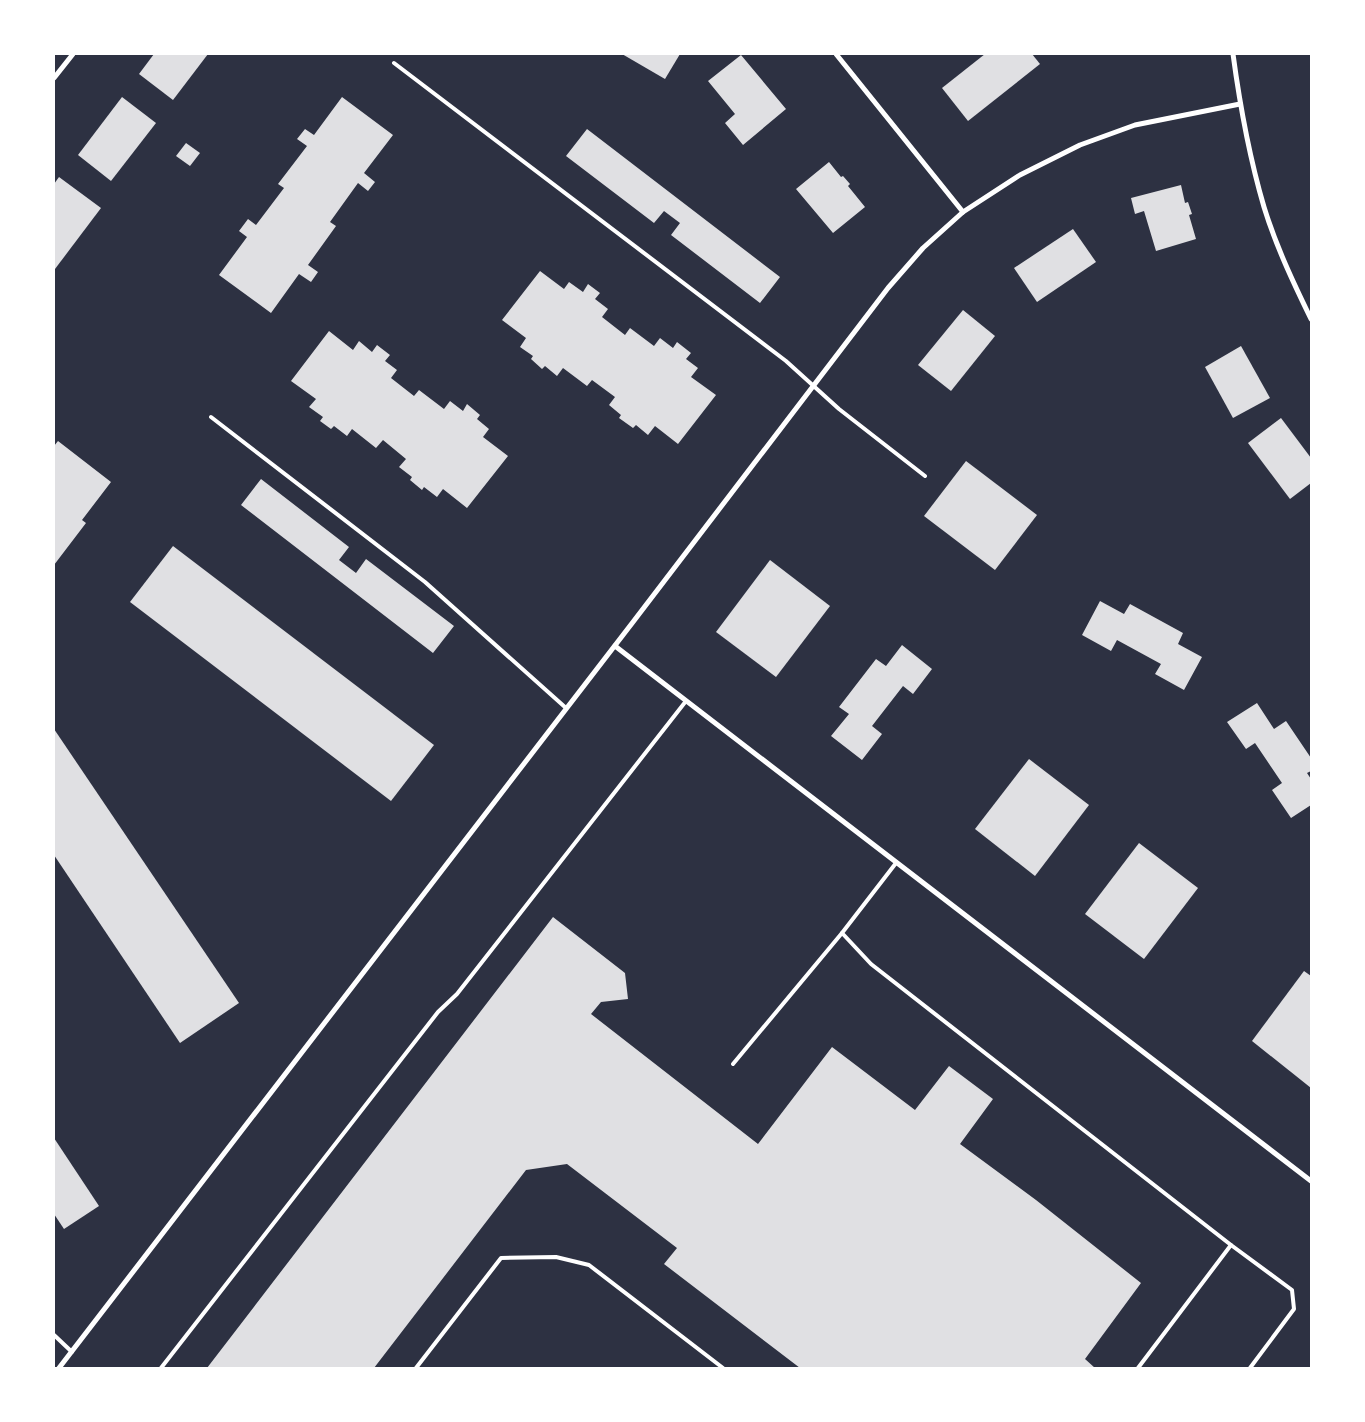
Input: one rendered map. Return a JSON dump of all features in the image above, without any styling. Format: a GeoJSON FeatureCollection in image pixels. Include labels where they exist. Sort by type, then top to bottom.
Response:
{"type":"FeatureCollection","features":[{"type":"Feature","properties":{"kind":"street"},"geometry":{"type":"LineString","coordinates":[[54,78],[73,54]]}},
{"type":"Feature","properties":{"kind":"street"},"geometry":{"type":"LineString","coordinates":[[836,54],[963,212]]}},
{"type":"Feature","properties":{"kind":"street"},"geometry":{"type":"LineString","coordinates":[[1233,54],[1248,146],[1264,208],[1286,268],[1311,319]]}},
{"type":"Feature","properties":{"kind":"street"},"geometry":{"type":"LineString","coordinates":[[59,1368],[813,385],[888,288],[923,248],[963,212],[1020,175],[1080,145],[1135,125],[1240,104]]}},
{"type":"Feature","properties":{"kind":"street"},"geometry":{"type":"LineString","coordinates":[[614,646],[1311,1181]]}},
{"type":"Feature","properties":{"kind":"lane"},"geometry":{"type":"LineString","coordinates":[[394,63],[778,355],[839,409],[924,476]]}},
{"type":"Feature","properties":{"kind":"lane"},"geometry":{"type":"LineString","coordinates":[[211,417],[425,582],[566,708]]}},
{"type":"Feature","properties":{"kind":"lane"},"geometry":{"type":"LineString","coordinates":[[161,1368],[432,1020],[458,994],[686,701]]}},
{"type":"Feature","properties":{"kind":"lane"},"geometry":{"type":"LineString","coordinates":[[733,1064],[842,933],[896,863]]}},
{"type":"Feature","properties":{"kind":"lane"},"geometry":{"type":"LineString","coordinates":[[842,933],[871,964],[1231,1245],[1292,1290],[1294,1309],[1250,1368]]}},
{"type":"Feature","properties":{"kind":"lane"},"geometry":{"type":"LineString","coordinates":[[1138,1368],[1231,1245]]}},
{"type":"Feature","properties":{"kind":"lane"},"geometry":{"type":"LineString","coordinates":[[416,1368],[501,1258],[556,1256],[589,1265],[723,1368]]}},
{"type":"Feature","properties":{"kind":"lane"},"geometry":{"type":"LineString","coordinates":[[54,1335],[72,1352]]}},
{"type":"Feature","properties":{"kind":"building"},"geometry":{"type":"Polygon","coordinates":[[[154,54],[208,54],[173,100],[139,74],[154,54]]]}},
{"type":"Feature","properties":{"kind":"building"},"geometry":{"type":"Polygon","coordinates":[[[622,54],[680,54],[665,79],[622,54]]]}},
{"type":"Feature","properties":{"kind":"building"},"geometry":{"type":"Polygon","coordinates":[[[985,54],[1032,54],[1040,64],[968,121],[942,88],[985,54]]]}},
{"type":"Feature","properties":{"kind":"building"},"geometry":{"type":"Polygon","coordinates":[[[741,55],[786,109],[743,145],[725,123],[735,114],[708,81],[741,55]]]}},
{"type":"Feature","properties":{"kind":"building"},"geometry":{"type":"Polygon","coordinates":[[[122,97],[156,123],[111,181],[78,155],[122,97]]]}},
{"type":"Feature","properties":{"kind":"building"},"geometry":{"type":"Polygon","coordinates":[[[342,97],[393,135],[364,173],[375,182],[368,191],[358,183],[330,222],[336,226],[308,265],[318,272],[311,282],[299,274],[271,313],[219,275],[247,237],[239,231],[248,219],[256,225],[284,188],[278,184],[307,146],[297,139],[305,129],[314,135],[342,97]]]}},
{"type":"Feature","properties":{"kind":"building"},"geometry":{"type":"Polygon","coordinates":[[[587,129],[780,277],[760,303],[671,235],[680,223],[664,211],[654,223],[566,156],[587,129]]]}},
{"type":"Feature","properties":{"kind":"building"},"geometry":{"type":"Polygon","coordinates":[[[186,143],[200,153],[190,166],[176,156],[186,143]]]}},
{"type":"Feature","properties":{"kind":"building"},"geometry":{"type":"Polygon","coordinates":[[[829,162],[841,177],[843,176],[850,184],[848,186],[865,207],[833,233],[796,189],[829,162]]]}},
{"type":"Feature","properties":{"kind":"building"},"geometry":{"type":"Polygon","coordinates":[[[59,177],[101,208],[55,269],[54,184],[59,177]]]}},
{"type":"Feature","properties":{"kind":"building"},"geometry":{"type":"Polygon","coordinates":[[[1181,185],[1185,203],[1188,202],[1192,214],[1189,215],[1196,239],[1156,251],[1144,211],[1135,214],[1131,198],[1181,185]]]}},
{"type":"Feature","properties":{"kind":"building"},"geometry":{"type":"Polygon","coordinates":[[[1073,229],[1096,262],[1037,302],[1014,268],[1073,229]]]}},
{"type":"Feature","properties":{"kind":"building"},"geometry":{"type":"Polygon","coordinates":[[[540,271],[564,289],[569,282],[583,292],[588,284],[600,293],[595,299],[608,309],[602,317],[625,335],[630,328],[654,346],[660,338],[673,348],[677,342],[691,353],[686,359],[698,368],[691,377],[716,395],[678,444],[655,426],[648,435],[636,425],[633,428],[619,418],[621,415],[609,405],[615,397],[592,380],[587,386],[563,368],[557,376],[545,366],[542,369],[531,359],[533,356],[520,347],[526,338],[502,320],[540,271]]]}},
{"type":"Feature","properties":{"kind":"building"},"geometry":{"type":"Polygon","coordinates":[[[963,310],[995,336],[951,391],[918,365],[963,310]]]}},
{"type":"Feature","properties":{"kind":"building"},"geometry":{"type":"Polygon","coordinates":[[[329,331],[353,350],[359,341],[372,352],[377,345],[390,355],[385,361],[397,370],[391,378],[414,396],[419,390],[444,409],[450,401],[463,411],[467,404],[480,415],[477,419],[489,429],[483,437],[508,456],[467,508],[443,489],[437,497],[424,487],[422,490],[410,480],[412,477],[399,467],[406,459],[383,440],[376,448],[352,429],[347,436],[334,426],[331,429],[320,421],[323,417],[309,407],[316,399],[291,381],[329,331]]]}},
{"type":"Feature","properties":{"kind":"building"},"geometry":{"type":"Polygon","coordinates":[[[1241,346],[1270,398],[1233,418],[1205,367],[1241,346]]]}},
{"type":"Feature","properties":{"kind":"building"},"geometry":{"type":"Polygon","coordinates":[[[1281,418],[1311,458],[1311,483],[1290,499],[1248,443],[1281,418]]]}},
{"type":"Feature","properties":{"kind":"building"},"geometry":{"type":"Polygon","coordinates":[[[58,441],[111,482],[82,520],[86,523],[54,565],[54,446],[58,441]]]}},
{"type":"Feature","properties":{"kind":"building"},"geometry":{"type":"Polygon","coordinates":[[[966,461],[1037,515],[995,570],[924,516],[966,461]]]}},
{"type":"Feature","properties":{"kind":"building"},"geometry":{"type":"Polygon","coordinates":[[[261,479],[349,547],[339,560],[356,573],[366,559],[454,626],[433,653],[241,505],[261,479]]]}},
{"type":"Feature","properties":{"kind":"building"},"geometry":{"type":"Polygon","coordinates":[[[173,546],[434,745],[391,801],[130,602],[173,546]]]}},
{"type":"Feature","properties":{"kind":"building"},"geometry":{"type":"Polygon","coordinates":[[[770,560],[830,606],[776,677],[716,632],[770,560]]]}},
{"type":"Feature","properties":{"kind":"building"},"geometry":{"type":"Polygon","coordinates":[[[1100,601],[1124,614],[1130,604],[1183,633],[1178,644],[1202,657],[1184,690],[1155,674],[1161,664],[1117,640],[1111,651],[1082,635],[1100,601]]]}},
{"type":"Feature","properties":{"kind":"building"},"geometry":{"type":"Polygon","coordinates":[[[902,645],[932,669],[913,694],[903,686],[872,726],[882,734],[862,760],[831,736],[849,714],[839,707],[876,659],[886,666],[902,645]]]}},
{"type":"Feature","properties":{"kind":"building"},"geometry":{"type":"Polygon","coordinates":[[[1257,703],[1274,729],[1286,721],[1311,758],[1311,771],[1307,773],[1311,779],[1311,805],[1291,818],[1272,790],[1282,783],[1255,743],[1246,749],[1227,722],[1257,703]]]}},
{"type":"Feature","properties":{"kind":"building"},"geometry":{"type":"Polygon","coordinates":[[[54,729],[239,1003],[180,1043],[54,855],[54,729]]]}},
{"type":"Feature","properties":{"kind":"building"},"geometry":{"type":"Polygon","coordinates":[[[1029,759],[1089,805],[1035,876],[975,829],[1029,759]]]}},
{"type":"Feature","properties":{"kind":"building"},"geometry":{"type":"Polygon","coordinates":[[[1139,843],[1198,888],[1144,959],[1085,914],[1139,843]]]}},
{"type":"Feature","properties":{"kind":"building"},"geometry":{"type":"Polygon","coordinates":[[[553,917],[625,973],[628,999],[601,1002],[591,1014],[758,1144],[832,1047],[915,1110],[949,1066],[993,1099],[960,1144],[1036,1200],[1141,1283],[1085,1359],[1095,1368],[800,1368],[664,1264],[677,1248],[567,1164],[526,1170],[374,1368],[207,1368],[553,917]]]}},
{"type":"Feature","properties":{"kind":"building"},"geometry":{"type":"Polygon","coordinates":[[[1304,971],[1311,976],[1311,1088],[1252,1041],[1304,971]]]}},
{"type":"Feature","properties":{"kind":"building"},"geometry":{"type":"Polygon","coordinates":[[[54,1138],[99,1206],[64,1229],[54,1214],[54,1138]]]}}]}
